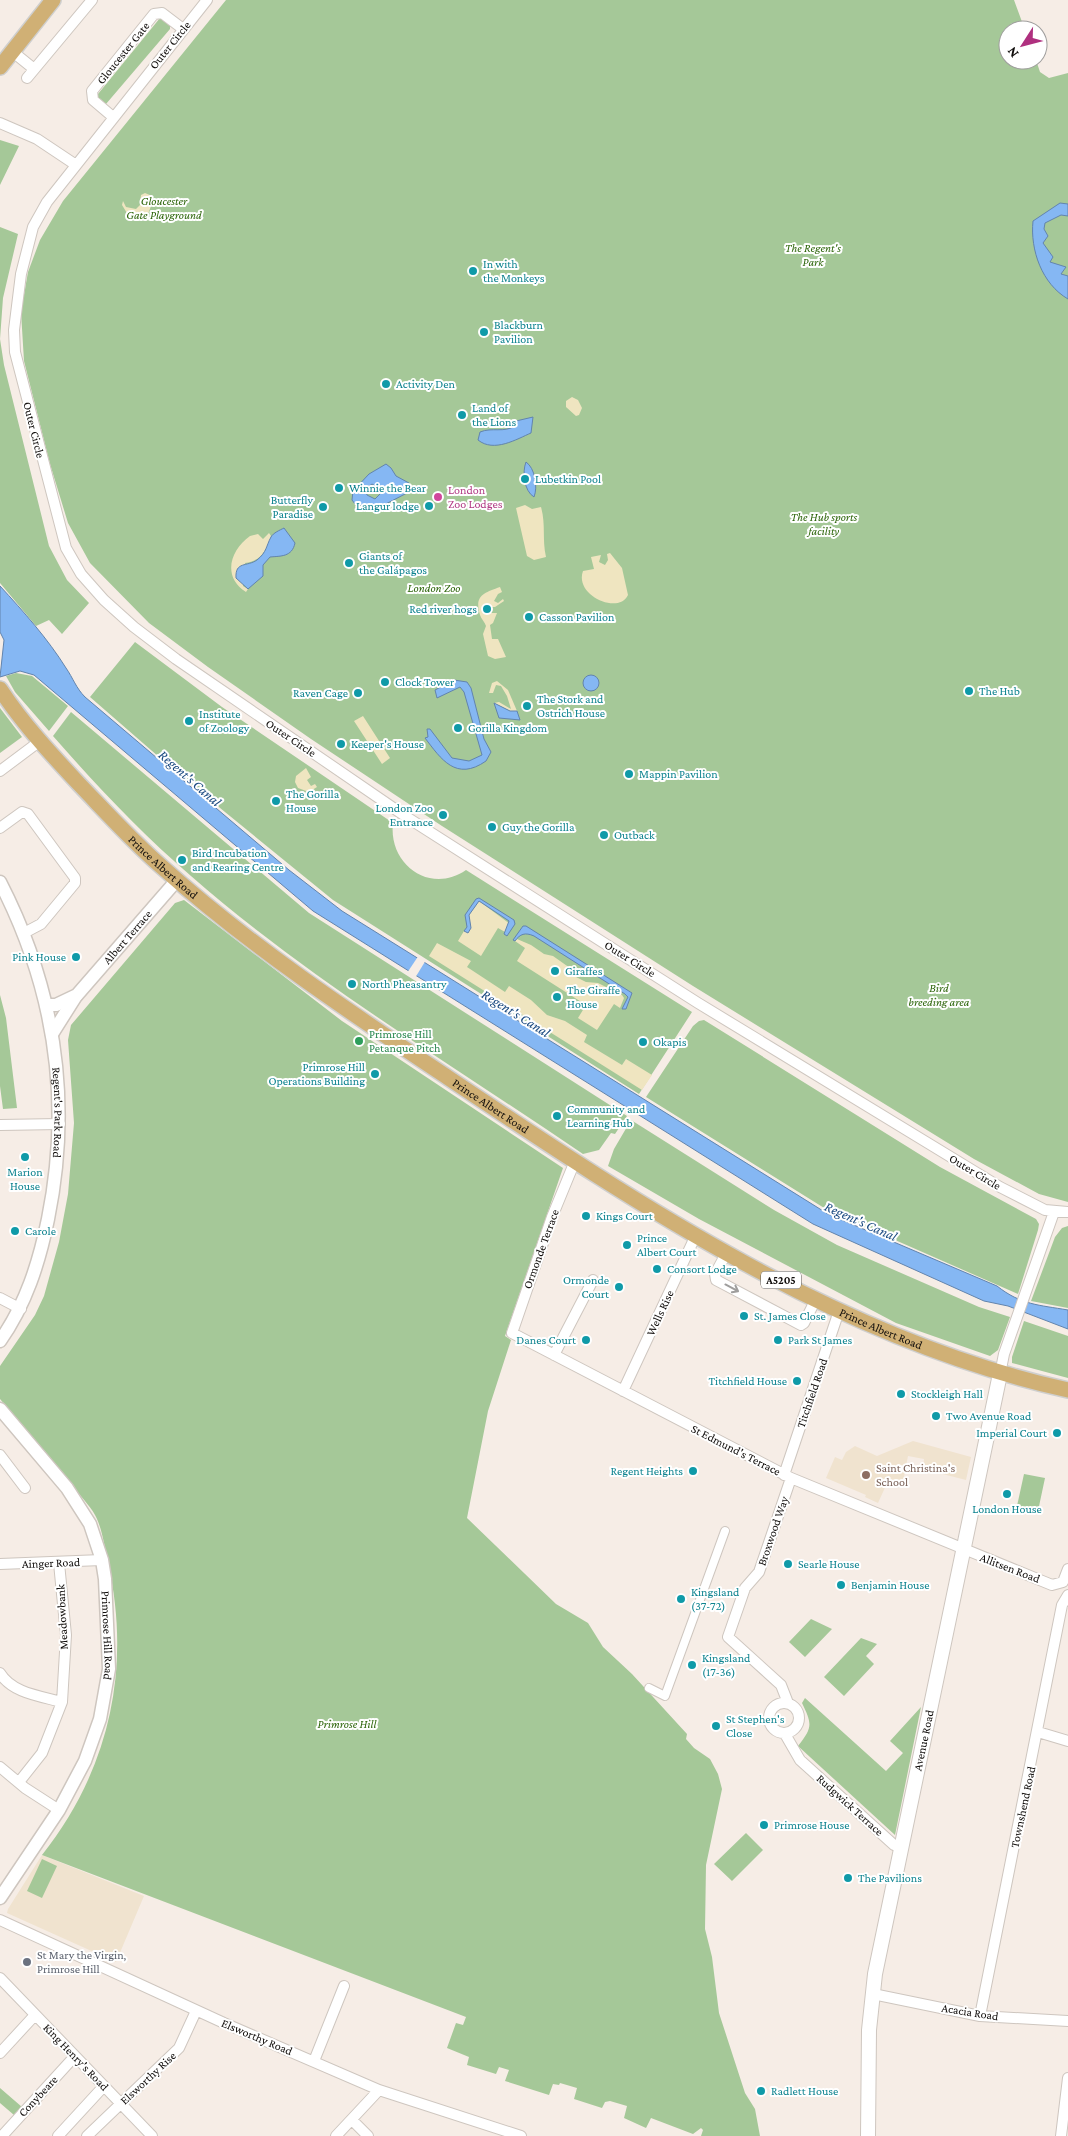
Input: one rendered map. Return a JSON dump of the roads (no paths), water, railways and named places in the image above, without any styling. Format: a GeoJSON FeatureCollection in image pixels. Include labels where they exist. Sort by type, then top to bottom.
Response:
{"type":"FeatureCollection","features":[{"type":"Feature","properties":{"kind":"main road"},"geometry":{"type":"LineString","coordinates":[[0,68],[54,0]]}},
{"type":"Feature","properties":{"kind":"main road","name":"Prince Albert Road"},"geometry":{"type":"LineString","coordinates":[[0,689],[40,741],[128,835],[177,880],[336,1002],[575,1162],[696,1235],[839,1311],[928,1348],[1000,1374],[1068,1390]]}},
{"type":"Feature","properties":{"kind":"main road","name":"Avenue Road"},"geometry":{"type":"LineString","coordinates":[[868,2136],[869,2039],[873,1994],[901,1848],[1000,1374]]}},
{"type":"Feature","properties":{"kind":"street"},"geometry":{"type":"LineString","coordinates":[[27,78],[92,0]]}},
{"type":"Feature","properties":{"kind":"street","name":"Outer Circle"},"geometry":{"type":"LineString","coordinates":[[207,0],[46,202],[33,227],[21,274],[14,330],[20,373],[60,532],[74,564],[95,590],[118,613],[176,659],[434,835],[704,1007],[1000,1187],[1035,1206],[1054,1212],[1068,1212]]}},
{"type":"Feature","properties":{"kind":"street","name":"Gloucester Gate"},"geometry":{"type":"LineString","coordinates":[[113,117],[92,100],[92,92],[154,14],[162,12],[183,29]]}},
{"type":"Feature","properties":{"kind":"street"},"geometry":{"type":"LineString","coordinates":[[13,52],[34,69]]}},
{"type":"Feature","properties":{"kind":"street"},"geometry":{"type":"LineString","coordinates":[[0,123],[37,139],[76,165]]}},
{"type":"Feature","properties":{"kind":"street"},"geometry":{"type":"LineString","coordinates":[[0,771],[40,741]]}},
{"type":"Feature","properties":{"kind":"street"},"geometry":{"type":"LineString","coordinates":[[0,828],[22,812],[28,814],[75,878],[75,883],[41,924],[24,933]]}},
{"type":"Feature","properties":{"kind":"street","name":"Albert Terrace"},"geometry":{"type":"LineString","coordinates":[[52,1034],[77,995],[177,880]]}},
{"type":"Feature","properties":{"kind":"street","name":"Regent's Park Road"},"geometry":{"type":"LineString","coordinates":[[0,882],[24,933],[47,1005],[57,1074],[60,1124],[51,1203],[30,1287],[20,1309],[0,1341]]}},
{"type":"Feature","properties":{"kind":"street","name":"Albert Terrace"},"geometry":{"type":"LineString","coordinates":[[47,1005],[56,1006],[77,995]]}},
{"type":"Feature","properties":{"kind":"street"},"geometry":{"type":"LineString","coordinates":[[0,1125],[60,1124]]}},
{"type":"Feature","properties":{"kind":"street","name":"Ormonde Terrace"},"geometry":{"type":"LineString","coordinates":[[516,1335],[512,1333],[552,1216],[575,1162]]}},
{"type":"Feature","properties":{"kind":"street","name":"Avenue Road"},"geometry":{"type":"LineString","coordinates":[[1000,1374],[1006,1347],[1054,1212]]}},
{"type":"Feature","properties":{"kind":"street","name":"Wells Rise"},"geometry":{"type":"LineString","coordinates":[[623,1392],[696,1235]]}},
{"type":"Feature","properties":{"kind":"street"},"geometry":{"type":"LineString","coordinates":[[727,1252],[715,1274],[716,1280],[801,1325],[804,1323],[816,1299]]}},
{"type":"Feature","properties":{"kind":"street"},"geometry":{"type":"LineString","coordinates":[[554,1355],[593,1280]]}},
{"type":"Feature","properties":{"kind":"street"},"geometry":{"type":"LineString","coordinates":[[0,1298],[20,1309]]}},
{"type":"Feature","properties":{"kind":"street","name":"Titchfield Road"},"geometry":{"type":"LineString","coordinates":[[788,1477],[839,1311]]}},
{"type":"Feature","properties":{"kind":"street","name":"St Edmund's Terrace"},"geometry":{"type":"LineString","coordinates":[[516,1335],[788,1477],[963,1550]]}},
{"type":"Feature","properties":{"kind":"street","name":"Primrose Hill Road"},"geometry":{"type":"LineString","coordinates":[[0,1409],[76,1500],[90,1524],[102,1560],[109,1670],[100,1719],[85,1761],[59,1810],[0,1898]]}},
{"type":"Feature","properties":{"kind":"street"},"geometry":{"type":"LineString","coordinates":[[0,1455],[25,1488]]}},
{"type":"Feature","properties":{"kind":"street","name":"Broxwood Way"},"geometry":{"type":"LineString","coordinates":[[788,1477],[759,1572],[746,1588],[728,1637],[781,1685],[788,1703]]}},
{"type":"Feature","properties":{"kind":"street"},"geometry":{"type":"LineString","coordinates":[[649,1688],[665,1696],[725,1531]]}},
{"type":"Feature","properties":{"kind":"street","name":"Allitsen Road"},"geometry":{"type":"LineString","coordinates":[[963,1550],[1056,1586],[1064,1581],[1068,1569]]}},
{"type":"Feature","properties":{"kind":"street","name":"Ainger Road"},"geometry":{"type":"LineString","coordinates":[[0,1564],[102,1560]]}},
{"type":"Feature","properties":{"kind":"street","name":"Meadowbank"},"geometry":{"type":"LineString","coordinates":[[19,1782],[42,1754],[62,1702],[66,1635],[59,1563]]}},
{"type":"Feature","properties":{"kind":"street","name":"Townshend Road"},"geometry":{"type":"LineString","coordinates":[[980,2016],[1066,1597]]}},
{"type":"Feature","properties":{"kind":"street"},"geometry":{"type":"LineString","coordinates":[[0,1673],[5,1682],[21,1691],[62,1702]]}},
{"type":"Feature","properties":{"kind":"street"},"geometry":{"type":"LineString","coordinates":[[788,1703],[799,1713],[799,1723],[794,1731],[784,1734],[771,1727],[769,1717],[774,1707],[788,1703]]}},
{"type":"Feature","properties":{"kind":"street"},"geometry":{"type":"LineString","coordinates":[[1038,1732],[1068,1741]]}},
{"type":"Feature","properties":{"kind":"street","name":"Rudgwick Terrace"},"geometry":{"type":"LineString","coordinates":[[784,1734],[800,1760],[894,1846],[901,1848]]}},
{"type":"Feature","properties":{"kind":"street"},"geometry":{"type":"LineString","coordinates":[[0,1767],[59,1810]]}},
{"type":"Feature","properties":{"kind":"street","name":"Elsworthy Road"},"geometry":{"type":"LineString","coordinates":[[0,1920],[196,2011],[379,2090],[521,2136]]}},
{"type":"Feature","properties":{"kind":"street","name":"King Henry's Road"},"geometry":{"type":"LineString","coordinates":[[0,1978],[152,2136]]}},
{"type":"Feature","properties":{"kind":"street"},"geometry":{"type":"LineString","coordinates":[[314,2061],[344,1986]]}},
{"type":"Feature","properties":{"kind":"street","name":"Acacia Road"},"geometry":{"type":"LineString","coordinates":[[873,1994],[980,2016],[1068,2021]]}},
{"type":"Feature","properties":{"kind":"street","name":"Elsworthy Rise"},"geometry":{"type":"LineString","coordinates":[[87,2136],[179,2048],[196,2011]]}},
{"type":"Feature","properties":{"kind":"street"},"geometry":{"type":"LineString","coordinates":[[0,2054],[35,2015]]}},
{"type":"Feature","properties":{"kind":"street","name":"Conybeare"},"geometry":{"type":"LineString","coordinates":[[2,2136],[75,2056]]}},
{"type":"Feature","properties":{"kind":"street"},"geometry":{"type":"LineString","coordinates":[[1061,2136],[1068,2078]]}},
{"type":"Feature","properties":{"kind":"street"},"geometry":{"type":"LineString","coordinates":[[58,2136],[104,2086]]}},
{"type":"Feature","properties":{"kind":"street"},"geometry":{"type":"LineString","coordinates":[[336,2136],[379,2090]]}},
{"type":"Feature","properties":{"kind":"street"},"geometry":{"type":"LineString","coordinates":[[352,2120],[368,2136]]}},
{"type":"Feature","properties":{"kind":"water"},"geometry":{"type":"Polygon","coordinates":[[[1060,203],[1068,204],[1068,216],[1061,215],[1045,223],[1044,229],[1048,236],[1043,243],[1053,257],[1050,262],[1066,267],[1061,274],[1068,276],[1068,299],[1051,285],[1045,275],[1036,254],[1033,232],[1033,221],[1060,203]]]}},
{"type":"Feature","properties":{"kind":"water"},"geometry":{"type":"Polygon","coordinates":[[[533,417],[531,433],[505,444],[484,444],[478,440],[480,432],[511,428],[515,426],[516,421],[533,417]]]}},
{"type":"Feature","properties":{"kind":"water"},"geometry":{"type":"Polygon","coordinates":[[[526,462],[532,469],[535,478],[536,488],[534,497],[526,486],[524,471],[526,462]]]}},
{"type":"Feature","properties":{"kind":"water"},"geometry":{"type":"Polygon","coordinates":[[[386,464],[396,476],[409,483],[410,487],[407,493],[378,508],[355,504],[352,500],[353,491],[369,474],[386,464]],[[372,484],[365,489],[367,495],[375,499],[380,494],[377,487],[372,484]]]}},
{"type":"Feature","properties":{"kind":"water"},"geometry":{"type":"Polygon","coordinates":[[[284,528],[295,543],[294,548],[286,555],[270,557],[263,565],[263,576],[248,589],[236,578],[237,569],[242,565],[257,560],[265,552],[272,536],[284,528]]]}},
{"type":"Feature","properties":{"kind":"water"},"geometry":{"type":"Polygon","coordinates":[[[0,586],[43,636],[85,697],[289,870],[342,911],[828,1214],[997,1286],[1022,1301],[1068,1310],[1068,1329],[1008,1306],[984,1301],[813,1224],[313,911],[34,675],[20,671],[0,677],[4,640],[0,632],[0,586]]]}},
{"type":"Feature","properties":{"kind":"water"},"geometry":{"type":"Polygon","coordinates":[[[588,675],[594,675],[599,680],[597,689],[588,691],[583,686],[583,680],[588,675]]]}},
{"type":"Feature","properties":{"kind":"water"},"geometry":{"type":"Polygon","coordinates":[[[454,680],[467,682],[471,688],[484,739],[491,752],[486,761],[466,769],[450,765],[443,760],[425,738],[428,737],[427,729],[430,729],[452,758],[469,761],[482,755],[464,692],[460,687],[437,698],[435,690],[454,680]]]}},
{"type":"Feature","properties":{"kind":"water"},"geometry":{"type":"Polygon","coordinates":[[[494,703],[510,711],[517,711],[520,720],[499,718],[494,703]]]}},
{"type":"Feature","properties":{"kind":"water"},"geometry":{"type":"Polygon","coordinates":[[[479,898],[514,920],[515,924],[507,936],[504,934],[509,921],[479,901],[469,915],[471,928],[468,933],[464,931],[467,927],[465,915],[476,899],[479,898]]]}},
{"type":"Feature","properties":{"kind":"water"},"geometry":{"type":"Polygon","coordinates":[[[523,926],[526,926],[632,993],[626,1009],[622,1009],[628,997],[625,994],[534,936],[523,934],[515,941],[513,940],[523,926]]]}},
{"type":"Feature","properties":{"kind":"place","name":"In with the Monkeys"},"geometry":{"type":"Point","coordinates":[473,271]}},
{"type":"Feature","properties":{"kind":"place","name":"Blackburn Pavilion"},"geometry":{"type":"Point","coordinates":[484,332]}},
{"type":"Feature","properties":{"kind":"place","name":"Activity Den"},"geometry":{"type":"Point","coordinates":[386,384]}},
{"type":"Feature","properties":{"kind":"place","name":"Land of the Lions"},"geometry":{"type":"Point","coordinates":[462,415]}},
{"type":"Feature","properties":{"kind":"place","name":"Lubetkin Pool"},"geometry":{"type":"Point","coordinates":[525,479]}},
{"type":"Feature","properties":{"kind":"place","name":"Winnie the Bear"},"geometry":{"type":"Point","coordinates":[339,488]}},
{"type":"Feature","properties":{"kind":"place","name":"London Zoo Lodges"},"geometry":{"type":"Point","coordinates":[438,497]}},
{"type":"Feature","properties":{"kind":"place","name":"Langur lodge"},"geometry":{"type":"Point","coordinates":[429,506]}},
{"type":"Feature","properties":{"kind":"place","name":"Butterfly Paradise"},"geometry":{"type":"Point","coordinates":[323,507]}},
{"type":"Feature","properties":{"kind":"place","name":"Giants of the Galápagos"},"geometry":{"type":"Point","coordinates":[349,563]}},
{"type":"Feature","properties":{"kind":"place","name":"Red river hogs"},"geometry":{"type":"Point","coordinates":[487,609]}},
{"type":"Feature","properties":{"kind":"place","name":"Casson Pavilion"},"geometry":{"type":"Point","coordinates":[529,617]}},
{"type":"Feature","properties":{"kind":"place","name":"Clock Tower"},"geometry":{"type":"Point","coordinates":[385,682]}},
{"type":"Feature","properties":{"kind":"place","name":"The Hub"},"geometry":{"type":"Point","coordinates":[969,691]}},
{"type":"Feature","properties":{"kind":"place","name":"Raven Cage"},"geometry":{"type":"Point","coordinates":[358,693]}},
{"type":"Feature","properties":{"kind":"place","name":"The Stork and Ostrich House"},"geometry":{"type":"Point","coordinates":[527,706]}},
{"type":"Feature","properties":{"kind":"place","name":"Institute of Zoology"},"geometry":{"type":"Point","coordinates":[189,721]}},
{"type":"Feature","properties":{"kind":"place","name":"Gorilla Kingdom"},"geometry":{"type":"Point","coordinates":[458,728]}},
{"type":"Feature","properties":{"kind":"place","name":"Keeper's House"},"geometry":{"type":"Point","coordinates":[341,744]}},
{"type":"Feature","properties":{"kind":"place","name":"Mappin Pavilion"},"geometry":{"type":"Point","coordinates":[629,774]}},
{"type":"Feature","properties":{"kind":"place","name":"The Gorilla House"},"geometry":{"type":"Point","coordinates":[276,801]}},
{"type":"Feature","properties":{"kind":"place","name":"London Zoo Entrance"},"geometry":{"type":"Point","coordinates":[443,815]}},
{"type":"Feature","properties":{"kind":"place","name":"Guy the Gorilla"},"geometry":{"type":"Point","coordinates":[492,827]}},
{"type":"Feature","properties":{"kind":"place","name":"Outback"},"geometry":{"type":"Point","coordinates":[604,835]}},
{"type":"Feature","properties":{"kind":"place","name":"Bird Incubation and Rearing Centre"},"geometry":{"type":"Point","coordinates":[182,860]}},
{"type":"Feature","properties":{"kind":"place","name":"Pink House"},"geometry":{"type":"Point","coordinates":[76,957]}},
{"type":"Feature","properties":{"kind":"place","name":"Giraffes"},"geometry":{"type":"Point","coordinates":[555,971]}},
{"type":"Feature","properties":{"kind":"place","name":"North Pheasantry"},"geometry":{"type":"Point","coordinates":[352,984]}},
{"type":"Feature","properties":{"kind":"place","name":"The Giraffe House"},"geometry":{"type":"Point","coordinates":[557,997]}},
{"type":"Feature","properties":{"kind":"place","name":"Primrose Hill Petanque Pitch"},"geometry":{"type":"Point","coordinates":[359,1041]}},
{"type":"Feature","properties":{"kind":"place","name":"Okapis"},"geometry":{"type":"Point","coordinates":[643,1042]}},
{"type":"Feature","properties":{"kind":"place","name":"Primrose Hill Operations Building"},"geometry":{"type":"Point","coordinates":[375,1074]}},
{"type":"Feature","properties":{"kind":"place","name":"Community and Learning Hub"},"geometry":{"type":"Point","coordinates":[557,1116]}},
{"type":"Feature","properties":{"kind":"place","name":"Marion House"},"geometry":{"type":"Point","coordinates":[25,1157]}},
{"type":"Feature","properties":{"kind":"place","name":"Kings Court"},"geometry":{"type":"Point","coordinates":[586,1216]}},
{"type":"Feature","properties":{"kind":"place","name":"Carole"},"geometry":{"type":"Point","coordinates":[15,1231]}},
{"type":"Feature","properties":{"kind":"place","name":"Prince Albert Court"},"geometry":{"type":"Point","coordinates":[627,1245]}},
{"type":"Feature","properties":{"kind":"place","name":"Consort Lodge"},"geometry":{"type":"Point","coordinates":[657,1269]}},
{"type":"Feature","properties":{"kind":"place","name":"Ormonde Court"},"geometry":{"type":"Point","coordinates":[619,1287]}},
{"type":"Feature","properties":{"kind":"place","name":"St. James Close"},"geometry":{"type":"Point","coordinates":[744,1316]}},
{"type":"Feature","properties":{"kind":"place","name":"Danes Court"},"geometry":{"type":"Point","coordinates":[586,1340]}},
{"type":"Feature","properties":{"kind":"place","name":"Park St James"},"geometry":{"type":"Point","coordinates":[778,1340]}},
{"type":"Feature","properties":{"kind":"place","name":"Titchfield House"},"geometry":{"type":"Point","coordinates":[797,1381]}},
{"type":"Feature","properties":{"kind":"place","name":"Stockleigh Hall"},"geometry":{"type":"Point","coordinates":[901,1394]}},
{"type":"Feature","properties":{"kind":"place","name":"Two Avenue Road"},"geometry":{"type":"Point","coordinates":[936,1416]}},
{"type":"Feature","properties":{"kind":"place","name":"Imperial Court"},"geometry":{"type":"Point","coordinates":[1057,1433]}},
{"type":"Feature","properties":{"kind":"place","name":"Regent Heights"},"geometry":{"type":"Point","coordinates":[693,1471]}},
{"type":"Feature","properties":{"kind":"place","name":"Saint Christina's School"},"geometry":{"type":"Point","coordinates":[866,1475]}},
{"type":"Feature","properties":{"kind":"place","name":"London House"},"geometry":{"type":"Point","coordinates":[1007,1494]}},
{"type":"Feature","properties":{"kind":"place","name":"Searle House"},"geometry":{"type":"Point","coordinates":[788,1564]}},
{"type":"Feature","properties":{"kind":"place","name":"Benjamin House"},"geometry":{"type":"Point","coordinates":[841,1585]}},
{"type":"Feature","properties":{"kind":"place","name":"Kingsland (37-72)"},"geometry":{"type":"Point","coordinates":[681,1599]}},
{"type":"Feature","properties":{"kind":"place","name":"Kingsland (17-36)"},"geometry":{"type":"Point","coordinates":[692,1665]}},
{"type":"Feature","properties":{"kind":"place","name":"St Stephen's Close"},"geometry":{"type":"Point","coordinates":[716,1726]}},
{"type":"Feature","properties":{"kind":"place","name":"Primrose House"},"geometry":{"type":"Point","coordinates":[764,1825]}},
{"type":"Feature","properties":{"kind":"place","name":"The Pavilions"},"geometry":{"type":"Point","coordinates":[848,1878]}},
{"type":"Feature","properties":{"kind":"place","name":"St Mary the Virgin, Primrose Hill"},"geometry":{"type":"Point","coordinates":[27,1962]}},
{"type":"Feature","properties":{"kind":"place","name":"Radlett House"},"geometry":{"type":"Point","coordinates":[761,2091]}},
{"type":"Feature","properties":{"kind":"park label","name":"Gloucester Gate Playground"},"geometry":{"type":"Point","coordinates":[164,208]}},
{"type":"Feature","properties":{"kind":"park label","name":"The Regent's Park"},"geometry":{"type":"Point","coordinates":[813,255]}},
{"type":"Feature","properties":{"kind":"park label","name":"The Hub sports facility"},"geometry":{"type":"Point","coordinates":[824,524]}},
{"type":"Feature","properties":{"kind":"park label","name":"London Zoo"},"geometry":{"type":"Point","coordinates":[434,588]}},
{"type":"Feature","properties":{"kind":"park label","name":"Bird breeding area"},"geometry":{"type":"Point","coordinates":[939,995]}},
{"type":"Feature","properties":{"kind":"park label","name":"Primrose Hill"},"geometry":{"type":"Point","coordinates":[347,1724]}},
{"type":"Feature","properties":{"kind":"water label","name":"Regent's Canal"},"geometry":{"type":"Point","coordinates":[190,778]}},
{"type":"Feature","properties":{"kind":"water label","name":"Regent's Canal"},"geometry":{"type":"Point","coordinates":[516,1013]}},
{"type":"Feature","properties":{"kind":"water label","name":"Regent's Canal"},"geometry":{"type":"Point","coordinates":[861,1221]}}]}
